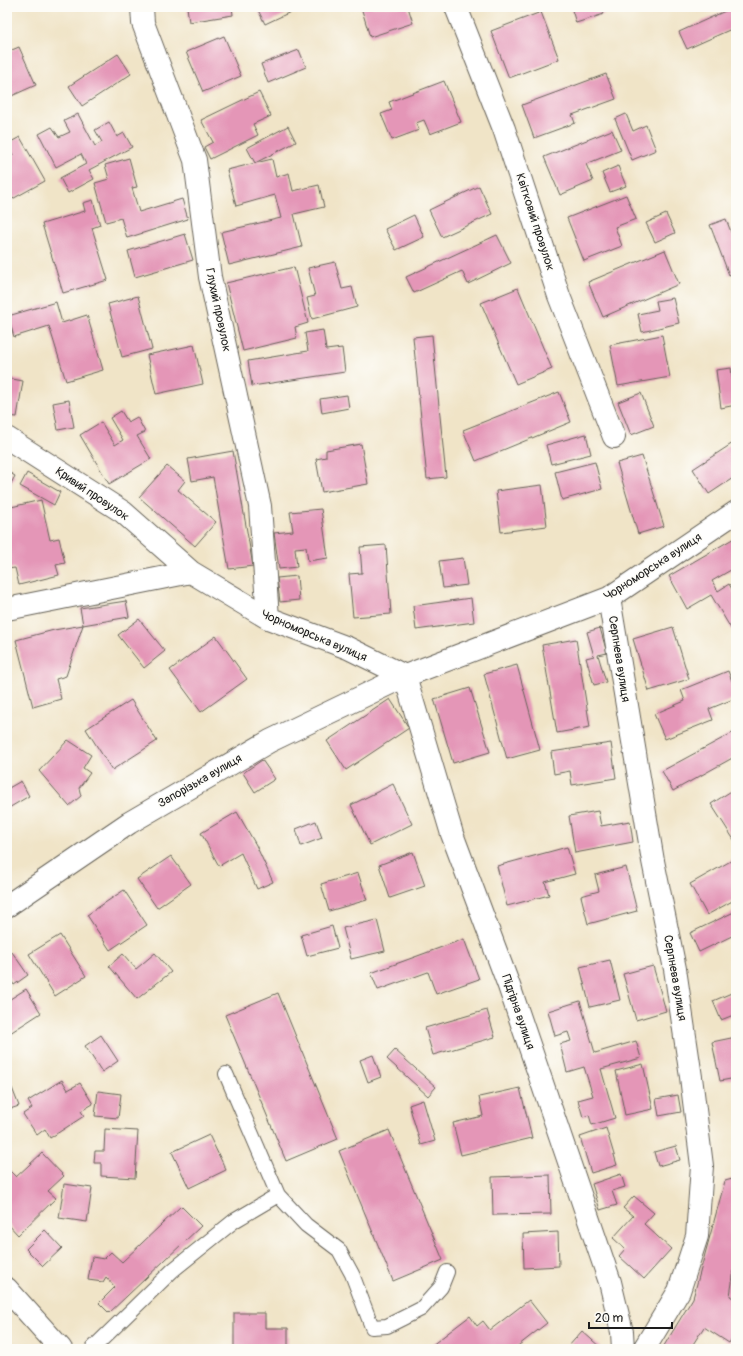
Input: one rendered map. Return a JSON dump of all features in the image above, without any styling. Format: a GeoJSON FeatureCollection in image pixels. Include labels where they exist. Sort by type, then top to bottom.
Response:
{"type":"FeatureCollection","features":[{"type":"Feature","properties":{"kind":"street","name":"Глухий провулок"},"geometry":{"type":"LineString","coordinates":[[142,7],[143,23],[195,160],[210,277],[260,506],[268,618]]}},
{"type":"Feature","properties":{"kind":"street","name":"Квітковий провулок"},"geometry":{"type":"LineString","coordinates":[[456,7],[504,129],[559,296],[614,437]]}},
{"type":"Feature","properties":{"kind":"street","name":"Кривий провулок"},"geometry":{"type":"LineString","coordinates":[[7,438],[123,512],[191,572]]}},
{"type":"Feature","properties":{"kind":"street","name":"Чорноморська вулиця"},"geometry":{"type":"LineString","coordinates":[[191,572],[268,618],[348,648],[405,676],[609,598],[736,512]]}},
{"type":"Feature","properties":{"kind":"street"},"geometry":{"type":"LineString","coordinates":[[7,609],[191,572]]}},
{"type":"Feature","properties":{"kind":"street","name":"Серпнева вулиця"},"geometry":{"type":"LineString","coordinates":[[609,598],[653,861],[675,969],[702,1166],[697,1236],[678,1292],[644,1349]]}},
{"type":"Feature","properties":{"kind":"street","name":"Запорізька вулиця"},"geometry":{"type":"LineString","coordinates":[[7,906],[129,823],[270,741],[405,676]]}},
{"type":"Feature","properties":{"kind":"street","name":"Підгірна вулиця"},"geometry":{"type":"LineString","coordinates":[[405,676],[452,834],[509,986],[610,1282],[622,1332],[623,1349]]}},
{"type":"Feature","properties":{"kind":"street"},"geometry":{"type":"LineString","coordinates":[[7,1288],[61,1349]]}},
{"type":"Feature","properties":{"kind":"lane"},"geometry":{"type":"LineString","coordinates":[[226,1074],[278,1195],[306,1225],[339,1250],[352,1274],[372,1327],[387,1326],[421,1309],[441,1286],[447,1272]]}},
{"type":"Feature","properties":{"kind":"lane"},"geometry":{"type":"LineString","coordinates":[[92,1349],[173,1270],[234,1221],[278,1195]]}},
{"type":"Feature","properties":{"kind":"building"},"geometry":{"type":"Polygon","coordinates":[[[187,7],[232,7],[233,15],[189,22],[187,7]]]}},
{"type":"Feature","properties":{"kind":"building"},"geometry":{"type":"Polygon","coordinates":[[[265,7],[301,7],[265,24],[258,10],[265,7]]]}},
{"type":"Feature","properties":{"kind":"building"},"geometry":{"type":"Polygon","coordinates":[[[361,7],[408,7],[413,23],[370,37],[361,7]]]}},
{"type":"Feature","properties":{"kind":"building"},"geometry":{"type":"Polygon","coordinates":[[[571,7],[601,7],[604,14],[576,23],[571,7]]]}},
{"type":"Feature","properties":{"kind":"building"},"geometry":{"type":"Polygon","coordinates":[[[736,7],[736,27],[687,49],[679,32],[736,7]]]}},
{"type":"Feature","properties":{"kind":"building"},"geometry":{"type":"Polygon","coordinates":[[[541,12],[559,59],[509,78],[491,31],[541,12]]]}},
{"type":"Feature","properties":{"kind":"building"},"geometry":{"type":"Polygon","coordinates":[[[224,36],[241,76],[203,92],[186,52],[224,36]]]}},
{"type":"Feature","properties":{"kind":"building"},"geometry":{"type":"Polygon","coordinates":[[[19,47],[36,85],[7,98],[7,52],[19,47]]]}},
{"type":"Feature","properties":{"kind":"building"},"geometry":{"type":"Polygon","coordinates":[[[299,50],[306,67],[268,83],[261,64],[299,50]]]}},
{"type":"Feature","properties":{"kind":"building"},"geometry":{"type":"Polygon","coordinates":[[[118,54],[131,74],[82,106],[69,86],[118,54]]]}},
{"type":"Feature","properties":{"kind":"building"},"geometry":{"type":"Polygon","coordinates":[[[606,74],[616,99],[572,115],[575,123],[534,138],[522,105],[606,74]]]}},
{"type":"Feature","properties":{"kind":"building"},"geometry":{"type":"Polygon","coordinates":[[[444,81],[461,122],[430,134],[424,120],[416,123],[419,130],[392,140],[381,114],[392,110],[389,102],[444,81]]]}},
{"type":"Feature","properties":{"kind":"building"},"geometry":{"type":"Polygon","coordinates":[[[259,92],[271,116],[253,124],[258,135],[210,159],[204,147],[213,142],[201,120],[259,92]]]}},
{"type":"Feature","properties":{"kind":"building"},"geometry":{"type":"Polygon","coordinates":[[[78,114],[95,146],[102,142],[95,130],[109,122],[117,137],[124,133],[132,147],[89,170],[94,179],[68,193],[60,178],[86,164],[81,154],[56,167],[39,134],[52,127],[59,137],[70,132],[64,121],[78,114]]]}},
{"type":"Feature","properties":{"kind":"building"},"geometry":{"type":"Polygon","coordinates":[[[626,114],[633,131],[646,125],[656,150],[632,160],[615,119],[626,114]]]}},
{"type":"Feature","properties":{"kind":"building"},"geometry":{"type":"Polygon","coordinates":[[[288,126],[296,142],[255,163],[247,148],[288,126]]]}},
{"type":"Feature","properties":{"kind":"building"},"geometry":{"type":"Polygon","coordinates":[[[612,130],[621,150],[586,164],[593,181],[560,195],[544,157],[612,130]]]}},
{"type":"Feature","properties":{"kind":"building"},"geometry":{"type":"Polygon","coordinates":[[[20,137],[45,181],[7,202],[7,158],[13,155],[7,144],[20,137]]]}},
{"type":"Feature","properties":{"kind":"building"},"geometry":{"type":"Polygon","coordinates":[[[129,158],[137,187],[132,188],[139,212],[182,199],[188,219],[127,238],[121,218],[106,222],[95,183],[109,179],[105,165],[129,158]]]}},
{"type":"Feature","properties":{"kind":"building"},"geometry":{"type":"Polygon","coordinates":[[[272,159],[276,177],[289,173],[293,191],[319,185],[324,207],[294,214],[302,247],[229,265],[221,232],[281,218],[275,195],[236,206],[227,170],[272,159]]]}},
{"type":"Feature","properties":{"kind":"building"},"geometry":{"type":"Polygon","coordinates":[[[618,166],[626,186],[610,192],[602,173],[618,166]]]}},
{"type":"Feature","properties":{"kind":"building"},"geometry":{"type":"Polygon","coordinates":[[[479,186],[492,214],[442,237],[429,210],[479,186]]]}},
{"type":"Feature","properties":{"kind":"building"},"geometry":{"type":"Polygon","coordinates":[[[626,195],[636,219],[615,227],[622,246],[584,261],[567,218],[626,195]]]}},
{"type":"Feature","properties":{"kind":"building"},"geometry":{"type":"Polygon","coordinates":[[[93,200],[100,225],[92,228],[108,280],[63,293],[42,224],[85,211],[83,203],[93,200]]]}},
{"type":"Feature","properties":{"kind":"building"},"geometry":{"type":"Polygon","coordinates":[[[666,214],[675,233],[655,242],[646,223],[666,214]]]}},
{"type":"Feature","properties":{"kind":"building"},"geometry":{"type":"Polygon","coordinates":[[[414,215],[424,237],[396,250],[385,229],[414,215]]]}},
{"type":"Feature","properties":{"kind":"building"},"geometry":{"type":"Polygon","coordinates":[[[726,219],[736,245],[736,272],[729,275],[710,225],[726,219]]]}},
{"type":"Feature","properties":{"kind":"building"},"geometry":{"type":"Polygon","coordinates":[[[185,234],[193,260],[135,277],[128,251],[185,234]]]}},
{"type":"Feature","properties":{"kind":"building"},"geometry":{"type":"Polygon","coordinates":[[[497,235],[511,263],[468,284],[462,271],[414,293],[406,277],[497,235]]]}},
{"type":"Feature","properties":{"kind":"building"},"geometry":{"type":"Polygon","coordinates":[[[665,250],[679,284],[603,317],[588,282],[665,250]]]}},
{"type":"Feature","properties":{"kind":"building"},"geometry":{"type":"Polygon","coordinates":[[[335,262],[342,289],[352,287],[357,307],[312,319],[307,298],[315,296],[308,268],[335,262]]]}},
{"type":"Feature","properties":{"kind":"building"},"geometry":{"type":"Polygon","coordinates":[[[294,267],[308,323],[295,327],[297,338],[243,351],[226,283],[294,267]]]}},
{"type":"Feature","properties":{"kind":"building"},"geometry":{"type":"Polygon","coordinates":[[[518,288],[552,369],[516,384],[481,303],[518,288]]]}},
{"type":"Feature","properties":{"kind":"building"},"geometry":{"type":"Polygon","coordinates":[[[138,296],[152,349],[122,357],[108,304],[138,296]]]}},
{"type":"Feature","properties":{"kind":"building"},"geometry":{"type":"Polygon","coordinates":[[[673,298],[679,323],[642,332],[638,314],[658,310],[656,301],[673,298]]]}},
{"type":"Feature","properties":{"kind":"building"},"geometry":{"type":"Polygon","coordinates":[[[56,302],[62,323],[87,315],[103,370],[66,381],[49,326],[14,337],[8,316],[56,302]]]}},
{"type":"Feature","properties":{"kind":"building"},"geometry":{"type":"Polygon","coordinates":[[[323,330],[326,350],[342,348],[345,372],[252,386],[248,361],[308,351],[305,333],[323,330]]]}},
{"type":"Feature","properties":{"kind":"building"},"geometry":{"type":"Polygon","coordinates":[[[432,335],[446,477],[427,479],[413,337],[432,335]]]}},
{"type":"Feature","properties":{"kind":"building"},"geometry":{"type":"Polygon","coordinates":[[[662,335],[670,377],[618,386],[610,345],[662,335]]]}},
{"type":"Feature","properties":{"kind":"building"},"geometry":{"type":"Polygon","coordinates":[[[194,345],[203,384],[156,394],[147,355],[194,345]]]}},
{"type":"Feature","properties":{"kind":"building"},"geometry":{"type":"Polygon","coordinates":[[[731,368],[736,405],[721,408],[716,370],[731,368]]]}},
{"type":"Feature","properties":{"kind":"building"},"geometry":{"type":"Polygon","coordinates":[[[7,378],[23,381],[17,417],[7,416],[7,378]]]}},
{"type":"Feature","properties":{"kind":"building"},"geometry":{"type":"Polygon","coordinates":[[[559,392],[571,422],[476,461],[463,430],[559,392]]]}},
{"type":"Feature","properties":{"kind":"building"},"geometry":{"type":"Polygon","coordinates":[[[641,393],[654,426],[631,435],[618,402],[641,393]]]}},
{"type":"Feature","properties":{"kind":"building"},"geometry":{"type":"Polygon","coordinates":[[[347,395],[349,408],[322,413],[320,399],[347,395]]]}},
{"type":"Feature","properties":{"kind":"building"},"geometry":{"type":"Polygon","coordinates":[[[69,400],[74,427],[58,430],[53,403],[69,400]]]}},
{"type":"Feature","properties":{"kind":"building"},"geometry":{"type":"Polygon","coordinates":[[[121,411],[128,422],[137,417],[145,432],[137,436],[151,459],[109,484],[80,435],[101,422],[115,445],[123,440],[110,418],[121,411]]]}},
{"type":"Feature","properties":{"kind":"building"},"geometry":{"type":"Polygon","coordinates":[[[586,434],[591,454],[551,464],[546,445],[586,434]]]}},
{"type":"Feature","properties":{"kind":"building"},"geometry":{"type":"Polygon","coordinates":[[[736,441],[736,476],[709,494],[693,469],[736,441]]]}},
{"type":"Feature","properties":{"kind":"building"},"geometry":{"type":"Polygon","coordinates":[[[361,444],[368,484],[322,492],[316,459],[326,457],[326,450],[361,444]]]}},
{"type":"Feature","properties":{"kind":"building"},"geometry":{"type":"Polygon","coordinates":[[[233,451],[253,566],[229,569],[213,477],[192,481],[188,459],[233,451]]]}},
{"type":"Feature","properties":{"kind":"building"},"geometry":{"type":"Polygon","coordinates":[[[642,456],[664,526],[638,534],[617,463],[642,456]]]}},
{"type":"Feature","properties":{"kind":"building"},"geometry":{"type":"Polygon","coordinates":[[[595,462],[602,489],[562,500],[555,472],[595,462]]]}},
{"type":"Feature","properties":{"kind":"building"},"geometry":{"type":"Polygon","coordinates":[[[167,466],[185,481],[178,490],[216,522],[195,546],[139,497],[167,466]]]}},
{"type":"Feature","properties":{"kind":"building"},"geometry":{"type":"Polygon","coordinates":[[[7,471],[15,476],[7,491],[7,471]]]}},
{"type":"Feature","properties":{"kind":"building"},"geometry":{"type":"Polygon","coordinates":[[[27,473],[60,492],[54,505],[20,486],[27,473]]]}},
{"type":"Feature","properties":{"kind":"building"},"geometry":{"type":"Polygon","coordinates":[[[542,485],[547,526],[501,532],[496,491],[542,485]]]}},
{"type":"Feature","properties":{"kind":"building"},"geometry":{"type":"Polygon","coordinates":[[[41,500],[50,540],[59,538],[65,563],[56,565],[59,575],[19,585],[15,568],[7,569],[7,508],[41,500]]]}},
{"type":"Feature","properties":{"kind":"building"},"geometry":{"type":"Polygon","coordinates":[[[321,509],[328,558],[308,561],[306,547],[295,548],[297,567],[279,569],[274,533],[293,531],[290,512],[321,509]]]}},
{"type":"Feature","properties":{"kind":"building"},"geometry":{"type":"Polygon","coordinates":[[[736,537],[736,567],[712,581],[718,591],[729,584],[736,596],[736,637],[711,595],[687,609],[669,576],[736,537]]]}},
{"type":"Feature","properties":{"kind":"building"},"geometry":{"type":"Polygon","coordinates":[[[386,545],[391,614],[353,617],[349,574],[362,573],[360,547],[386,545]]]}},
{"type":"Feature","properties":{"kind":"building"},"geometry":{"type":"Polygon","coordinates":[[[463,558],[467,585],[443,588],[439,561],[463,558]]]}},
{"type":"Feature","properties":{"kind":"building"},"geometry":{"type":"Polygon","coordinates":[[[297,576],[299,600],[280,602],[277,578],[297,576]]]}},
{"type":"Feature","properties":{"kind":"building"},"geometry":{"type":"Polygon","coordinates":[[[471,598],[474,622],[416,630],[413,606],[471,598]]]}},
{"type":"Feature","properties":{"kind":"building"},"geometry":{"type":"Polygon","coordinates":[[[126,601],[129,617],[83,625],[80,608],[126,601]]]}},
{"type":"Feature","properties":{"kind":"building"},"geometry":{"type":"Polygon","coordinates":[[[139,619],[165,651],[144,668],[118,635],[139,619]]]}},
{"type":"Feature","properties":{"kind":"building"},"geometry":{"type":"Polygon","coordinates":[[[83,625],[66,676],[56,679],[61,699],[33,707],[16,640],[54,630],[83,625]]]}},
{"type":"Feature","properties":{"kind":"building"},"geometry":{"type":"Polygon","coordinates":[[[673,627],[689,679],[649,691],[633,639],[673,627]]]}},
{"type":"Feature","properties":{"kind":"building"},"geometry":{"type":"Polygon","coordinates":[[[600,628],[607,653],[598,655],[606,682],[594,685],[586,658],[594,656],[587,632],[600,628]]]}},
{"type":"Feature","properties":{"kind":"building"},"geometry":{"type":"Polygon","coordinates":[[[216,636],[247,679],[201,712],[170,670],[216,636]]]}},
{"type":"Feature","properties":{"kind":"building"},"geometry":{"type":"Polygon","coordinates":[[[576,639],[590,727],[557,733],[542,645],[576,639]]]}},
{"type":"Feature","properties":{"kind":"building"},"geometry":{"type":"Polygon","coordinates":[[[517,665],[540,750],[507,759],[484,674],[517,665]]]}},
{"type":"Feature","properties":{"kind":"building"},"geometry":{"type":"Polygon","coordinates":[[[728,671],[736,691],[736,698],[709,709],[713,720],[665,739],[654,714],[685,701],[681,690],[728,671]]]}},
{"type":"Feature","properties":{"kind":"building"},"geometry":{"type":"Polygon","coordinates":[[[470,688],[490,752],[453,763],[434,699],[470,688]]]}},
{"type":"Feature","properties":{"kind":"building"},"geometry":{"type":"Polygon","coordinates":[[[390,699],[409,728],[346,770],[327,741],[390,699]]]}},
{"type":"Feature","properties":{"kind":"building"},"geometry":{"type":"Polygon","coordinates":[[[131,700],[157,741],[112,770],[86,729],[131,700]]]}},
{"type":"Feature","properties":{"kind":"building"},"geometry":{"type":"Polygon","coordinates":[[[736,731],[736,756],[673,791],[662,771],[736,731]]]}},
{"type":"Feature","properties":{"kind":"building"},"geometry":{"type":"Polygon","coordinates":[[[68,740],[91,755],[83,768],[90,773],[79,788],[81,796],[69,806],[39,771],[68,740]]]}},
{"type":"Feature","properties":{"kind":"building"},"geometry":{"type":"Polygon","coordinates":[[[611,743],[616,778],[572,785],[570,771],[554,774],[551,752],[611,743]]]}},
{"type":"Feature","properties":{"kind":"building"},"geometry":{"type":"Polygon","coordinates":[[[262,760],[275,779],[255,792],[243,773],[262,760]]]}},
{"type":"Feature","properties":{"kind":"building"},"geometry":{"type":"Polygon","coordinates":[[[21,781],[29,796],[7,809],[7,789],[21,781]]]}},
{"type":"Feature","properties":{"kind":"building"},"geometry":{"type":"Polygon","coordinates":[[[393,784],[412,824],[370,845],[351,805],[393,784]]]}},
{"type":"Feature","properties":{"kind":"building"},"geometry":{"type":"Polygon","coordinates":[[[736,788],[736,843],[711,804],[736,788]]]}},
{"type":"Feature","properties":{"kind":"building"},"geometry":{"type":"Polygon","coordinates":[[[598,811],[601,826],[630,821],[633,842],[575,853],[569,816],[598,811]]]}},
{"type":"Feature","properties":{"kind":"building"},"geometry":{"type":"Polygon","coordinates":[[[237,812],[256,845],[273,882],[257,889],[241,853],[219,866],[201,833],[237,812]]]}},
{"type":"Feature","properties":{"kind":"building"},"geometry":{"type":"Polygon","coordinates":[[[316,821],[322,838],[301,846],[296,829],[316,821]]]}},
{"type":"Feature","properties":{"kind":"building"},"geometry":{"type":"Polygon","coordinates":[[[567,847],[575,874],[545,882],[549,895],[507,906],[497,866],[567,847]]]}},
{"type":"Feature","properties":{"kind":"building"},"geometry":{"type":"Polygon","coordinates":[[[413,852],[425,886],[390,898],[379,865],[413,852]]]}},
{"type":"Feature","properties":{"kind":"building"},"geometry":{"type":"Polygon","coordinates":[[[171,856],[191,884],[157,908],[137,879],[171,856]]]}},
{"type":"Feature","properties":{"kind":"building"},"geometry":{"type":"Polygon","coordinates":[[[736,858],[736,899],[707,915],[690,884],[736,858]]]}},
{"type":"Feature","properties":{"kind":"building"},"geometry":{"type":"Polygon","coordinates":[[[626,867],[637,911],[588,924],[581,896],[599,891],[595,875],[626,867]]]}},
{"type":"Feature","properties":{"kind":"building"},"geometry":{"type":"Polygon","coordinates":[[[358,873],[367,900],[329,911],[321,884],[358,873]]]}},
{"type":"Feature","properties":{"kind":"building"},"geometry":{"type":"Polygon","coordinates":[[[124,890],[147,925],[110,950],[87,915],[124,890]]]}},
{"type":"Feature","properties":{"kind":"building"},"geometry":{"type":"Polygon","coordinates":[[[734,912],[736,916],[736,934],[699,952],[690,933],[734,912]]]}},
{"type":"Feature","properties":{"kind":"building"},"geometry":{"type":"Polygon","coordinates":[[[377,920],[385,951],[351,959],[343,928],[377,920]]]}},
{"type":"Feature","properties":{"kind":"building"},"geometry":{"type":"Polygon","coordinates":[[[332,926],[338,948],[307,956],[301,935],[332,926]]]}},
{"type":"Feature","properties":{"kind":"building"},"geometry":{"type":"Polygon","coordinates":[[[60,935],[86,976],[55,996],[29,954],[60,935]]]}},
{"type":"Feature","properties":{"kind":"building"},"geometry":{"type":"Polygon","coordinates":[[[464,939],[479,979],[436,994],[428,972],[378,990],[371,973],[464,939]]]}},
{"type":"Feature","properties":{"kind":"building"},"geometry":{"type":"Polygon","coordinates":[[[12,952],[28,975],[14,985],[7,974],[7,955],[12,952]]]}},
{"type":"Feature","properties":{"kind":"building"},"geometry":{"type":"Polygon","coordinates":[[[155,953],[171,972],[137,999],[109,966],[123,954],[136,969],[155,953]]]}},
{"type":"Feature","properties":{"kind":"building"},"geometry":{"type":"Polygon","coordinates":[[[610,960],[620,1000],[590,1007],[580,967],[610,960]]]}},
{"type":"Feature","properties":{"kind":"building"},"geometry":{"type":"Polygon","coordinates":[[[653,966],[666,1011],[636,1020],[623,974],[653,966]]]}},
{"type":"Feature","properties":{"kind":"building"},"geometry":{"type":"Polygon","coordinates":[[[26,989],[41,1013],[7,1035],[7,1001],[26,989]]]}},
{"type":"Feature","properties":{"kind":"building"},"geometry":{"type":"Polygon","coordinates":[[[736,991],[736,1014],[721,1020],[713,1001],[736,991]]]}},
{"type":"Feature","properties":{"kind":"building"},"geometry":{"type":"Polygon","coordinates":[[[278,993],[338,1139],[286,1161],[225,1015],[278,993]]]}},
{"type":"Feature","properties":{"kind":"building"},"geometry":{"type":"Polygon","coordinates":[[[580,1001],[595,1053],[636,1041],[641,1058],[601,1069],[615,1118],[592,1125],[589,1115],[583,1117],[578,1100],[593,1096],[584,1067],[567,1072],[560,1044],[571,1041],[568,1032],[555,1036],[548,1011],[580,1001]]]}},
{"type":"Feature","properties":{"kind":"building"},"geometry":{"type":"Polygon","coordinates":[[[487,1010],[495,1037],[433,1055],[425,1028],[487,1010]]]}},
{"type":"Feature","properties":{"kind":"building"},"geometry":{"type":"Polygon","coordinates":[[[101,1035],[118,1061],[102,1072],[85,1046],[101,1035]]]}},
{"type":"Feature","properties":{"kind":"building"},"geometry":{"type":"Polygon","coordinates":[[[736,1037],[736,1078],[720,1081],[712,1042],[736,1037]]]}},
{"type":"Feature","properties":{"kind":"building"},"geometry":{"type":"Polygon","coordinates":[[[395,1050],[436,1087],[428,1096],[387,1059],[395,1050]]]}},
{"type":"Feature","properties":{"kind":"building"},"geometry":{"type":"Polygon","coordinates":[[[373,1055],[381,1077],[368,1082],[360,1060],[373,1055]]]}},
{"type":"Feature","properties":{"kind":"building"},"geometry":{"type":"Polygon","coordinates":[[[643,1064],[653,1109],[625,1115],[616,1071],[643,1064]]]}},
{"type":"Feature","properties":{"kind":"building"},"geometry":{"type":"Polygon","coordinates":[[[62,1080],[68,1090],[80,1083],[93,1104],[81,1111],[84,1116],[50,1138],[45,1129],[37,1135],[23,1114],[32,1108],[28,1101],[62,1080]]]}},
{"type":"Feature","properties":{"kind":"building"},"geometry":{"type":"Polygon","coordinates":[[[12,1088],[19,1106],[7,1110],[7,1090],[12,1088]]]}},
{"type":"Feature","properties":{"kind":"building"},"geometry":{"type":"Polygon","coordinates":[[[520,1088],[532,1138],[461,1155],[453,1123],[483,1116],[479,1097],[520,1088]]]}},
{"type":"Feature","properties":{"kind":"building"},"geometry":{"type":"Polygon","coordinates":[[[98,1091],[121,1094],[118,1118],[95,1116],[98,1091]]]}},
{"type":"Feature","properties":{"kind":"building"},"geometry":{"type":"Polygon","coordinates":[[[678,1095],[681,1112],[659,1116],[656,1099],[678,1095]]]}},
{"type":"Feature","properties":{"kind":"building"},"geometry":{"type":"Polygon","coordinates":[[[423,1100],[435,1141],[421,1145],[409,1105],[423,1100]]]}},
{"type":"Feature","properties":{"kind":"building"},"geometry":{"type":"Polygon","coordinates":[[[606,1128],[617,1165],[591,1173],[580,1137],[606,1128]]]}},
{"type":"Feature","properties":{"kind":"building"},"geometry":{"type":"Polygon","coordinates":[[[105,1129],[138,1131],[135,1178],[101,1176],[101,1163],[94,1163],[95,1151],[104,1151],[105,1129]]]}},
{"type":"Feature","properties":{"kind":"building"},"geometry":{"type":"Polygon","coordinates":[[[389,1130],[443,1260],[393,1281],[339,1151],[389,1130]]]}},
{"type":"Feature","properties":{"kind":"building"},"geometry":{"type":"Polygon","coordinates":[[[209,1135],[226,1170],[189,1188],[172,1152],[209,1135]]]}},
{"type":"Feature","properties":{"kind":"building"},"geometry":{"type":"Polygon","coordinates":[[[676,1146],[680,1160],[658,1166],[654,1152],[676,1146]]]}},
{"type":"Feature","properties":{"kind":"building"},"geometry":{"type":"Polygon","coordinates":[[[42,1153],[64,1176],[48,1191],[56,1198],[18,1235],[7,1223],[7,1168],[16,1177],[42,1153]]]}},
{"type":"Feature","properties":{"kind":"building"},"geometry":{"type":"Polygon","coordinates":[[[621,1174],[625,1187],[612,1191],[617,1205],[600,1210],[592,1184],[621,1174]]]}},
{"type":"Feature","properties":{"kind":"building"},"geometry":{"type":"Polygon","coordinates":[[[550,1175],[551,1214],[493,1215],[492,1177],[550,1175]]]}},
{"type":"Feature","properties":{"kind":"building"},"geometry":{"type":"Polygon","coordinates":[[[736,1178],[736,1256],[730,1296],[736,1300],[736,1332],[729,1343],[704,1327],[690,1349],[662,1349],[693,1298],[725,1181],[736,1178]]]}},
{"type":"Feature","properties":{"kind":"building"},"geometry":{"type":"Polygon","coordinates":[[[64,1184],[92,1188],[87,1222],[59,1218],[64,1184]]]}},
{"type":"Feature","properties":{"kind":"building"},"geometry":{"type":"Polygon","coordinates":[[[634,1196],[654,1213],[644,1224],[671,1249],[644,1279],[619,1256],[625,1249],[613,1238],[633,1216],[623,1208],[634,1196]]]}},
{"type":"Feature","properties":{"kind":"building"},"geometry":{"type":"Polygon","coordinates":[[[181,1206],[201,1226],[109,1313],[99,1303],[115,1287],[106,1277],[103,1282],[88,1280],[92,1257],[104,1259],[111,1252],[122,1262],[181,1206]]]}},
{"type":"Feature","properties":{"kind":"building"},"geometry":{"type":"Polygon","coordinates":[[[45,1230],[62,1248],[43,1266],[26,1249],[45,1230]]]}},
{"type":"Feature","properties":{"kind":"building"},"geometry":{"type":"Polygon","coordinates":[[[558,1232],[559,1266],[524,1268],[523,1234],[558,1232]]]}},
{"type":"Feature","properties":{"kind":"building"},"geometry":{"type":"Polygon","coordinates":[[[529,1300],[547,1323],[514,1349],[427,1349],[470,1316],[477,1326],[483,1321],[490,1330],[529,1300]]]}},
{"type":"Feature","properties":{"kind":"building"},"geometry":{"type":"Polygon","coordinates":[[[234,1313],[265,1313],[265,1328],[288,1328],[288,1349],[234,1349],[234,1313]]]}},
{"type":"Feature","properties":{"kind":"building"},"geometry":{"type":"Polygon","coordinates":[[[582,1331],[601,1349],[570,1349],[568,1347],[582,1331]]]}}]}
